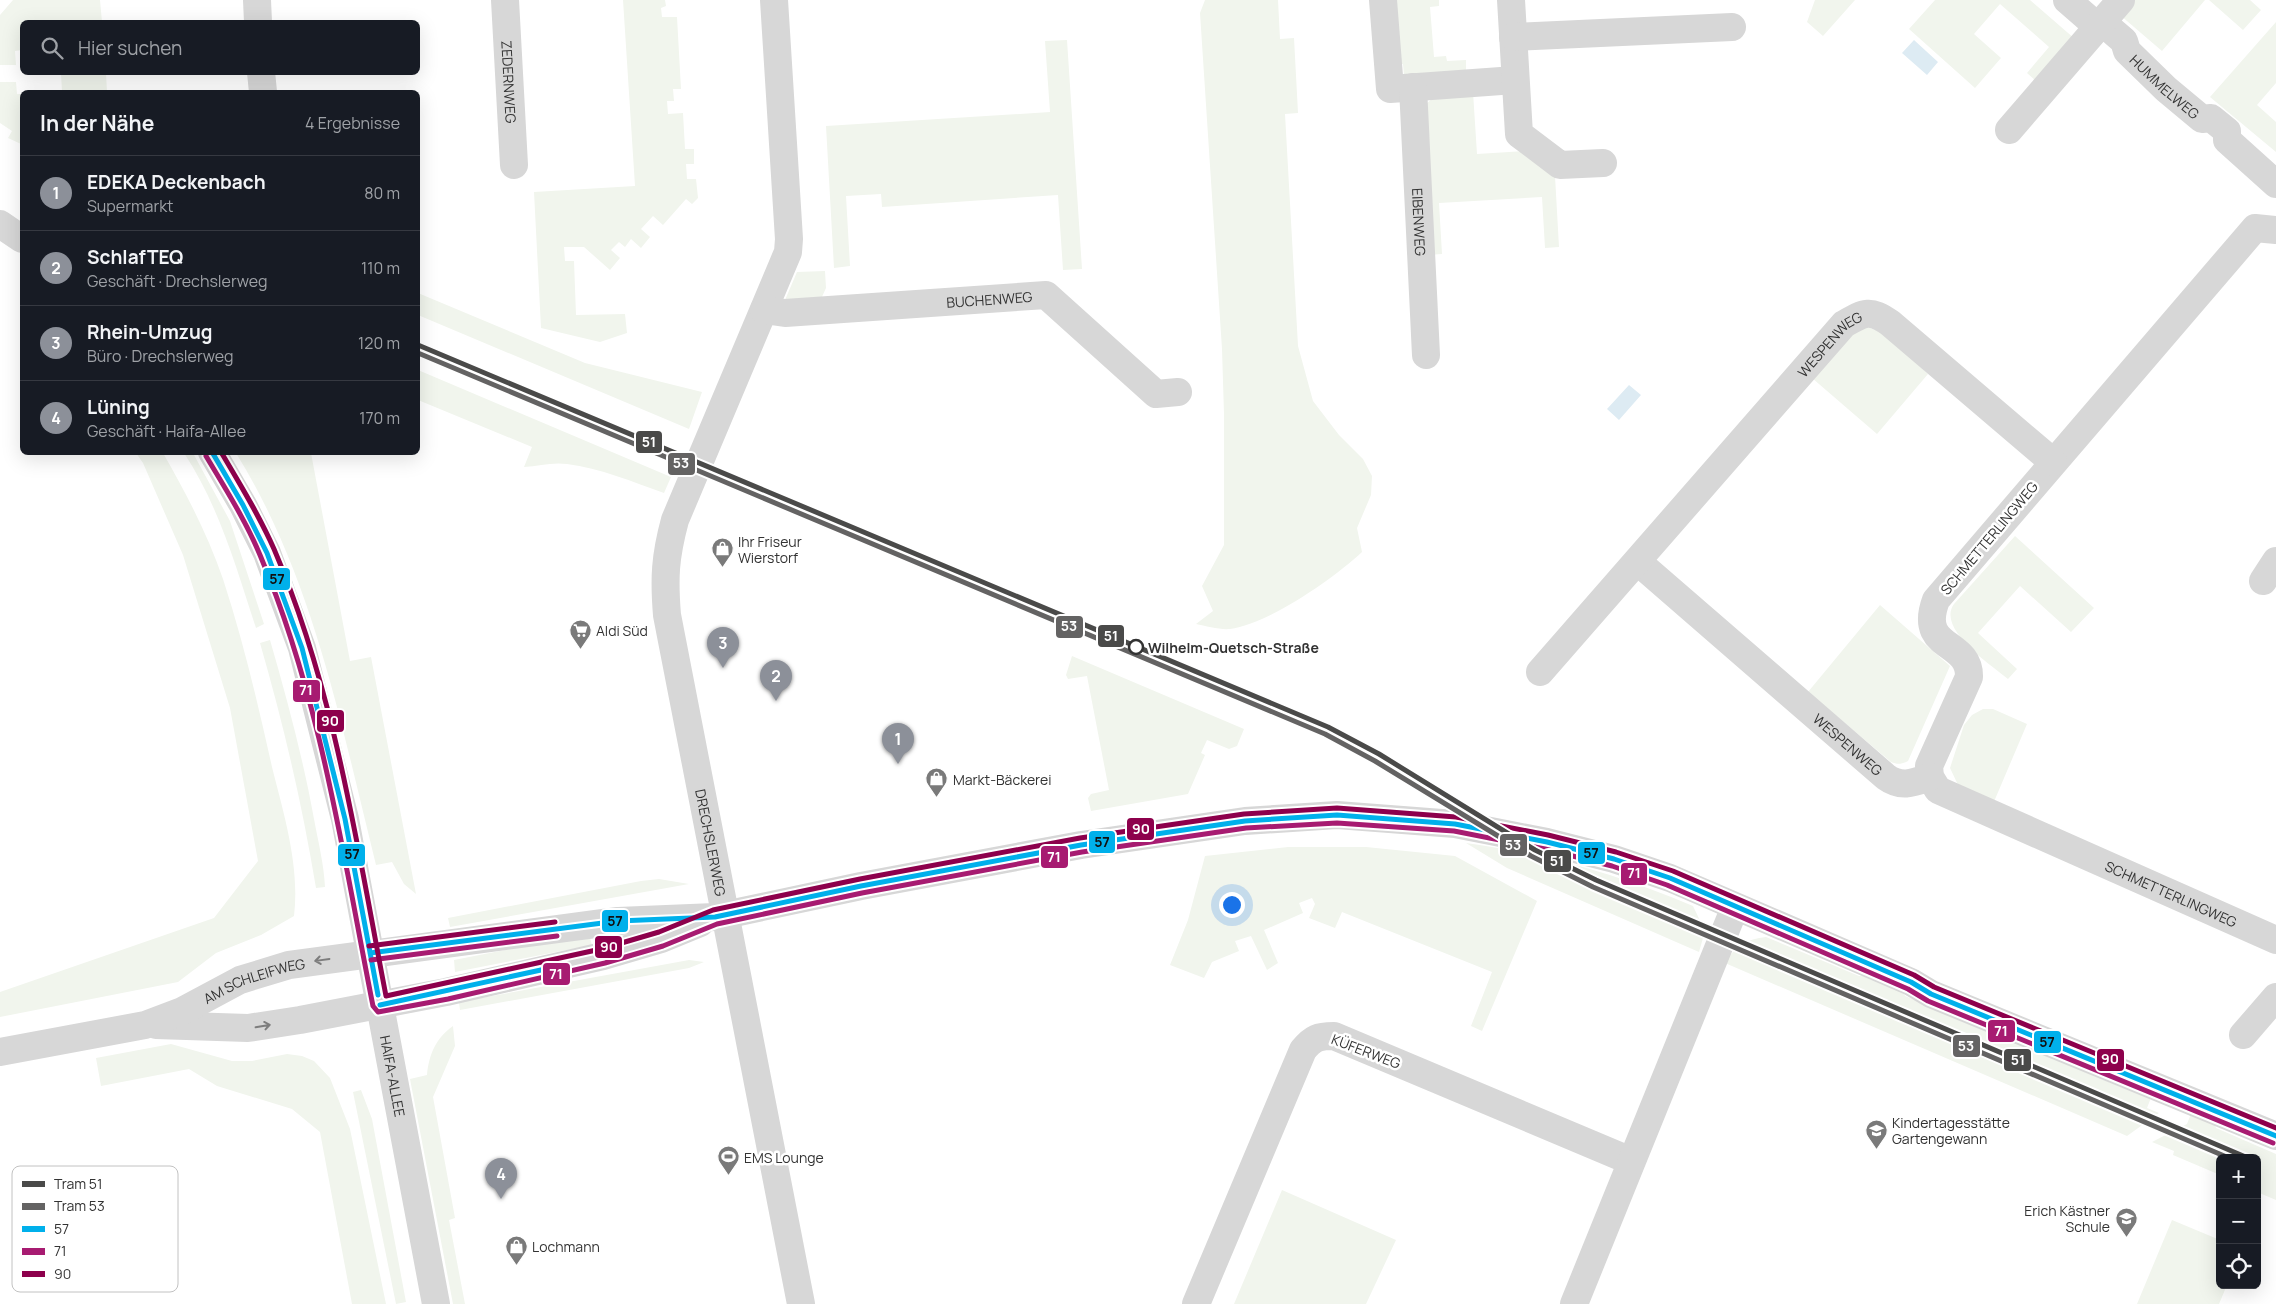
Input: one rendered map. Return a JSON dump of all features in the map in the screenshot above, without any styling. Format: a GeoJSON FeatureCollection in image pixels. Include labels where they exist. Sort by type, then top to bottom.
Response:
{"type":"FeatureCollection","features":[{"type":"Feature","properties":{"kind":"street"},"geometry":{"type":"LineString","coordinates":[[257,0],[258,20]]}},
{"type":"Feature","properties":{"kind":"street","name":"ZEDERNWEG"},"geometry":{"type":"LineString","coordinates":[[505,0],[514,165]]}},
{"type":"Feature","properties":{"kind":"street"},"geometry":{"type":"LineString","coordinates":[[764,310],[788,252],[789,239],[774,0]]}},
{"type":"Feature","properties":{"kind":"street"},"geometry":{"type":"LineString","coordinates":[[1383,0],[1390,90],[1516,80]]}},
{"type":"Feature","properties":{"kind":"street"},"geometry":{"type":"LineString","coordinates":[[1511,0],[1520,134],[1560,165],[1603,163]]}},
{"type":"Feature","properties":{"kind":"street","name":"HUMMELWEG"},"geometry":{"type":"LineString","coordinates":[[2067,0],[2098,27],[2110,29],[2124,41],[2127,51],[2166,89],[2202,119],[2211,118],[2227,131],[2228,140],[2276,184]]}},
{"type":"Feature","properties":{"kind":"street"},"geometry":{"type":"LineString","coordinates":[[2009,130],[2121,0]]}},
{"type":"Feature","properties":{"kind":"street"},"geometry":{"type":"LineString","coordinates":[[1513,37],[1732,27]]}},
{"type":"Feature","properties":{"kind":"street"},"geometry":{"type":"LineString","coordinates":[[262,75],[263,90]]}},
{"type":"Feature","properties":{"kind":"street","name":"EIBENWEG"},"geometry":{"type":"LineString","coordinates":[[1413,87],[1426,355]]}},
{"type":"Feature","properties":{"kind":"street"},"geometry":{"type":"LineString","coordinates":[[0,224],[20,238]]}},
{"type":"Feature","properties":{"kind":"street","name":"SCHMETTERLINGWEG"},"geometry":{"type":"LineString","coordinates":[[2276,230],[2255,228],[1936,600],[1930,621],[1933,632],[1964,659],[1969,667],[1969,677],[1929,766],[1930,777],[1938,790],[2276,940]]}},
{"type":"Feature","properties":{"kind":"street","name":"BUCHENWEG"},"geometry":{"type":"LineString","coordinates":[[764,310],[785,313],[1046,295],[1156,394],[1178,392]]}},
{"type":"Feature","properties":{"kind":"street","name":"DRECHSLERWEG"},"geometry":{"type":"LineString","coordinates":[[764,310],[675,520],[668,546],[664,580],[667,615],[720,916],[801,1304]]}},
{"type":"Feature","properties":{"kind":"street","name":"WESPENWEG"},"geometry":{"type":"LineString","coordinates":[[1540,672],[1844,324],[1862,314],[1876,314],[1890,323],[2053,462]]}},
{"type":"Feature","properties":{"kind":"street","name":"HAIFA-ALLEE"},"geometry":{"type":"LineString","coordinates":[[214,455],[243,505],[267,553],[302,648],[345,819],[436,1304]]}},
{"type":"Feature","properties":{"kind":"street","name":"WESPENWEG"},"geometry":{"type":"LineString","coordinates":[[1638,562],[1886,777],[1902,785],[1930,777]]}},
{"type":"Feature","properties":{"kind":"street"},"geometry":{"type":"LineString","coordinates":[[720,916],[861,886],[1081,845],[1245,821],[1337,815],[1426,821],[1547,842],[1614,859],[1670,878],[1911,982],[1931,994],[2276,1136]]}},
{"type":"Feature","properties":{"kind":"street"},"geometry":{"type":"LineString","coordinates":[[1574,1304],[1735,907]]}},
{"type":"Feature","properties":{"kind":"street","name":"AM SCHLEIFWEG"},"geometry":{"type":"LineString","coordinates":[[0,1052],[145,1025],[182,1011],[240,980],[289,965],[618,921],[720,916]]}},
{"type":"Feature","properties":{"kind":"street","name":"AM SCHLEIFWEG"},"geometry":{"type":"LineString","coordinates":[[145,1025],[248,1028],[380,1005],[603,956],[661,939],[720,916]]}},
{"type":"Feature","properties":{"kind":"street"},"geometry":{"type":"LineString","coordinates":[[2243,1035],[2276,998]]}},
{"type":"Feature","properties":{"kind":"street","name":"KÜFERWEG"},"geometry":{"type":"LineString","coordinates":[[1196,1304],[1303,1050],[1312,1040],[1320,1036],[1334,1036],[1631,1161]]}},
{"type":"Feature","properties":{"kind":"shaded area"},"geometry":{"type":"Polygon","coordinates":[[[13,0],[100,0],[102,20],[20,20],[20,50],[15,51],[16,65],[0,65],[0,15],[13,0]]]}},
{"type":"Feature","properties":{"kind":"shaded area"},"geometry":{"type":"Polygon","coordinates":[[[623,0],[665,0],[666,6],[661,8],[662,17],[677,17],[681,89],[673,89],[674,101],[667,101],[668,114],[683,113],[685,149],[694,149],[694,164],[686,164],[687,179],[696,179],[698,198],[692,204],[686,199],[663,225],[653,216],[641,229],[650,237],[641,248],[631,239],[625,247],[619,242],[611,250],[620,258],[610,270],[584,247],[564,247],[565,261],[574,261],[576,315],[625,314],[627,333],[600,342],[541,328],[534,192],[635,186],[623,0]]]}},
{"type":"Feature","properties":{"kind":"shaded area"},"geometry":{"type":"Polygon","coordinates":[[[1205,0],[1278,0],[1280,39],[1294,38],[1298,113],[1285,114],[1298,346],[1313,401],[1339,435],[1363,459],[1372,476],[1371,495],[1357,528],[1362,552],[1335,575],[1282,609],[1246,625],[1230,629],[1196,624],[1213,611],[1202,586],[1224,545],[1222,349],[1200,13],[1205,0]]]}},
{"type":"Feature","properties":{"kind":"shaded area"},"geometry":{"type":"Polygon","coordinates":[[[1391,0],[1439,0],[1439,6],[1430,7],[1434,57],[1446,56],[1447,61],[1466,60],[1466,71],[1404,75],[1403,64],[1395,64],[1391,0]]]}},
{"type":"Feature","properties":{"kind":"shaded area"},"geometry":{"type":"Polygon","coordinates":[[[1815,0],[1855,0],[1823,36],[1807,22],[1815,0]]]}},
{"type":"Feature","properties":{"kind":"shaded area"},"geometry":{"type":"Polygon","coordinates":[[[1935,0],[2030,0],[2075,39],[2037,82],[2027,73],[2049,47],[2000,4],[1974,34],[2001,58],[1975,88],[1909,29],[1935,0]]]}},
{"type":"Feature","properties":{"kind":"shaded area"},"geometry":{"type":"Polygon","coordinates":[[[2134,0],[2205,0],[2162,51],[2120,15],[2134,0]]]}},
{"type":"Feature","properties":{"kind":"shaded area"},"geometry":{"type":"Polygon","coordinates":[[[2209,0],[2250,0],[2261,10],[2243,30],[2209,0]]]}},
{"type":"Feature","properties":{"kind":"shaded area"},"geometry":{"type":"Polygon","coordinates":[[[2276,22],[2276,83],[2257,105],[2276,122],[2276,152],[2210,97],[2276,22]]]}},
{"type":"Feature","properties":{"kind":"shaded area"},"geometry":{"type":"Polygon","coordinates":[[[1067,40],[1082,269],[1063,270],[1058,195],[882,207],[881,194],[846,196],[850,266],[834,268],[826,126],[1050,112],[1045,41],[1067,40]]]}},
{"type":"Feature","properties":{"kind":"shaded area"},"geometry":{"type":"Polygon","coordinates":[[[1914,40],[1938,62],[1927,75],[1902,53],[1914,40]]]}},
{"type":"Feature","properties":{"kind":"shaded area"},"geometry":{"type":"Polygon","coordinates":[[[61,75],[106,75],[107,90],[62,90],[61,75]]]}},
{"type":"Feature","properties":{"kind":"shaded area"},"geometry":{"type":"Polygon","coordinates":[[[0,82],[16,82],[17,94],[20,94],[20,144],[8,138],[12,131],[0,123],[0,82]]]}},
{"type":"Feature","properties":{"kind":"shaded area"},"geometry":{"type":"Polygon","coordinates":[[[1473,92],[1477,154],[1525,151],[1555,176],[1559,247],[1545,248],[1542,197],[1439,203],[1442,254],[1428,255],[1425,105],[1433,98],[1473,92]]]}},
{"type":"Feature","properties":{"kind":"shaded area"},"geometry":{"type":"Polygon","coordinates":[[[825,271],[826,288],[821,299],[785,300],[797,272],[825,271]]]}},
{"type":"Feature","properties":{"kind":"shaded area"},"geometry":{"type":"Polygon","coordinates":[[[420,294],[585,363],[702,392],[689,429],[420,316],[420,294]]]}},
{"type":"Feature","properties":{"kind":"shaded area"},"geometry":{"type":"Polygon","coordinates":[[[1867,327],[1884,333],[1928,374],[1877,434],[1812,378],[1851,332],[1867,327]]]}},
{"type":"Feature","properties":{"kind":"shaded area"},"geometry":{"type":"Polygon","coordinates":[[[420,371],[671,477],[664,493],[616,476],[579,466],[556,463],[524,467],[532,447],[420,401],[420,371]]]}},
{"type":"Feature","properties":{"kind":"shaded area"},"geometry":{"type":"Polygon","coordinates":[[[1629,385],[1641,395],[1619,420],[1607,409],[1629,385]]]}},
{"type":"Feature","properties":{"kind":"shaded area"},"geometry":{"type":"Polygon","coordinates":[[[137,455],[164,455],[196,514],[211,546],[223,579],[250,672],[286,822],[295,878],[294,916],[261,935],[216,953],[178,982],[0,1017],[0,992],[214,918],[258,861],[230,708],[183,555],[143,463],[137,455]]]}},
{"type":"Feature","properties":{"kind":"shaded area"},"geometry":{"type":"Polygon","coordinates":[[[185,455],[194,455],[230,521],[264,624],[256,628],[226,538],[196,473],[185,455]]]}},
{"type":"Feature","properties":{"kind":"shaded area"},"geometry":{"type":"Polygon","coordinates":[[[237,455],[311,455],[350,661],[371,657],[416,894],[404,884],[392,862],[376,865],[337,705],[322,653],[305,601],[263,501],[237,455]]]}},
{"type":"Feature","properties":{"kind":"shaded area"},"geometry":{"type":"Polygon","coordinates":[[[2015,536],[2094,608],[2071,632],[2020,586],[1978,633],[2017,669],[2008,679],[1968,646],[1952,624],[1950,614],[1954,604],[2015,536]]]}},
{"type":"Feature","properties":{"kind":"shaded area"},"geometry":{"type":"Polygon","coordinates":[[[1880,605],[1950,666],[1908,761],[1900,764],[1891,762],[1808,692],[1880,605]]]}},
{"type":"Feature","properties":{"kind":"shaded area"},"geometry":{"type":"Polygon","coordinates":[[[270,640],[305,774],[321,853],[325,887],[316,888],[292,765],[260,643],[270,640]]]}},
{"type":"Feature","properties":{"kind":"shaded area"},"geometry":{"type":"Polygon","coordinates":[[[1072,656],[1244,729],[1237,746],[1229,749],[1207,740],[1201,753],[1205,755],[1188,794],[1091,811],[1088,798],[1091,794],[1109,790],[1087,676],[1068,679],[1066,675],[1072,656]]]}},
{"type":"Feature","properties":{"kind":"shaded area"},"geometry":{"type":"Polygon","coordinates":[[[1983,709],[1993,709],[2027,724],[1993,804],[1959,787],[1950,768],[1964,725],[1972,715],[1983,709]]]}},
{"type":"Feature","properties":{"kind":"shaded area"},"geometry":{"type":"Polygon","coordinates":[[[1466,843],[1554,859],[1637,884],[1693,906],[1705,931],[1699,952],[1507,868],[1466,843]]]}},
{"type":"Feature","properties":{"kind":"shaded area"},"geometry":{"type":"Polygon","coordinates":[[[1288,847],[1366,847],[1455,856],[1537,901],[1482,1031],[1471,1026],[1492,972],[1342,912],[1335,928],[1309,918],[1315,904],[1312,898],[1299,903],[1303,913],[1264,930],[1278,963],[1267,970],[1251,936],[1235,941],[1239,951],[1212,962],[1204,978],[1170,965],[1188,920],[1205,856],[1288,847]]]}},
{"type":"Feature","properties":{"kind":"shaded area"},"geometry":{"type":"Polygon","coordinates":[[[659,879],[689,884],[450,927],[448,918],[641,881],[659,879]]]}},
{"type":"Feature","properties":{"kind":"shaded area"},"geometry":{"type":"Polygon","coordinates":[[[582,935],[590,938],[592,945],[455,972],[454,960],[582,935]]]}},
{"type":"Feature","properties":{"kind":"shaded area"},"geometry":{"type":"Polygon","coordinates":[[[1766,937],[1859,976],[1873,974],[1900,984],[1905,996],[2123,1088],[2137,1083],[2154,1090],[2147,1108],[2159,1113],[2127,1136],[1725,963],[1742,944],[1766,937]]]}},
{"type":"Feature","properties":{"kind":"shaded area"},"geometry":{"type":"Polygon","coordinates":[[[689,960],[704,962],[689,968],[460,1010],[459,1002],[689,960]]]}},
{"type":"Feature","properties":{"kind":"shaded area"},"geometry":{"type":"Polygon","coordinates":[[[453,1026],[455,1046],[433,1097],[455,1218],[449,1220],[465,1304],[453,1304],[410,1079],[427,1075],[434,1047],[453,1026]]]}},
{"type":"Feature","properties":{"kind":"shaded area"},"geometry":{"type":"Polygon","coordinates":[[[171,1044],[232,1061],[252,1061],[287,1054],[302,1056],[314,1061],[330,1078],[350,1129],[386,1304],[352,1304],[320,1132],[292,1109],[217,1086],[189,1069],[101,1086],[96,1058],[171,1044]]]}},
{"type":"Feature","properties":{"kind":"shaded area"},"geometry":{"type":"Polygon","coordinates":[[[361,1090],[372,1119],[406,1302],[396,1304],[353,1092],[361,1090]]]}},
{"type":"Feature","properties":{"kind":"shaded area"},"geometry":{"type":"Polygon","coordinates":[[[2194,1106],[2211,1114],[2216,1128],[2276,1154],[2276,1200],[2261,1194],[2261,1154],[2216,1154],[2216,1173],[2173,1155],[2174,1151],[2152,1142],[2187,1124],[2194,1106]]]}},
{"type":"Feature","properties":{"kind":"shaded area"},"geometry":{"type":"Polygon","coordinates":[[[1282,1190],[1396,1240],[1366,1304],[1234,1304],[1282,1190]]]}},
{"type":"Feature","properties":{"kind":"shaded area"},"geometry":{"type":"Polygon","coordinates":[[[2172,1220],[2216,1238],[2216,1289],[2225,1289],[2219,1304],[2137,1304],[2172,1220]]]}},
{"type":"Feature","properties":{"kind":"tram line","name":"51"},"geometry":{"type":"LineString","coordinates":[[420,346],[1328,727],[1379,754],[1535,850],[1596,880],[2239,1154]]}},
{"type":"Feature","properties":{"kind":"tram line","name":"53"},"geometry":{"type":"LineString","coordinates":[[420,354],[1325,734],[1375,761],[1531,856],[1593,887],[2220,1154]]}},
{"type":"Feature","properties":{"kind":"transit line","name":"57"},"geometry":{"type":"LineString","coordinates":[[214,455],[243,505],[267,553],[302,648],[345,819],[378,995]]}},
{"type":"Feature","properties":{"kind":"transit line","name":"90"},"geometry":{"type":"LineString","coordinates":[[223,455],[256,512],[274,549],[295,603],[313,658],[329,713],[342,770],[386,996],[601,949],[659,932],[713,910],[860,879],[1080,838],[1244,814],[1337,808],[1456,817],[1548,835],[1616,852],[1673,871],[1914,975],[1934,987],[2276,1128]]}},
{"type":"Feature","properties":{"kind":"transit line","name":"71"},"geometry":{"type":"LineString","coordinates":[[206,456],[235,505],[260,555],[299,665],[315,721],[328,778],[373,1006],[378,1012],[448,999],[605,963],[663,946],[717,924],[862,893],[1082,852],[1246,828],[1337,823],[1454,831],[1545,849],[1612,866],[1667,885],[1908,989],[1928,1001],[2273,1143]]}},
{"type":"Feature","properties":{"kind":"transit line","name":"57"},"geometry":{"type":"LineString","coordinates":[[370,953],[618,921],[715,917],[861,886],[1081,845],[1245,821],[1337,815],[1455,824],[1547,842],[1614,859],[1670,878],[1911,982],[1931,994],[2276,1136]]}},
{"type":"Feature","properties":{"kind":"transit line","name":"90"},"geometry":{"type":"LineString","coordinates":[[369,946],[555,922]]}},
{"type":"Feature","properties":{"kind":"transit line","name":"71"},"geometry":{"type":"LineString","coordinates":[[371,960],[557,936]]}},
{"type":"Feature","properties":{"kind":"transit line","name":"57"},"geometry":{"type":"LineString","coordinates":[[380,1005],[564,965]]}},
{"type":"Feature","properties":{"kind":"place","name":"Ihr Friseur Wierstorf"},"geometry":{"type":"Point","coordinates":[722,568]}},
{"type":"Feature","properties":{"kind":"place","name":"Wilhelm-Quetsch-Straße"},"geometry":{"type":"Point","coordinates":[1136,647]}},
{"type":"Feature","properties":{"kind":"place","name":"Aldi Süd"},"geometry":{"type":"Point","coordinates":[580,649]}},
{"type":"Feature","properties":{"kind":"place","name":"Rhein-Umzug"},"geometry":{"type":"Point","coordinates":[723,668]}},
{"type":"Feature","properties":{"kind":"place","name":"SchlafTEQ"},"geometry":{"type":"Point","coordinates":[776,701]}},
{"type":"Feature","properties":{"kind":"place","name":"EDEKA Deckenbach"},"geometry":{"type":"Point","coordinates":[898,764]}},
{"type":"Feature","properties":{"kind":"place","name":"Markt-Bäckerei"},"geometry":{"type":"Point","coordinates":[937,798]}},
{"type":"Feature","properties":{"kind":"place","name":"Kindertagesstätte Gartengewann"},"geometry":{"type":"Point","coordinates":[1876,1149]}},
{"type":"Feature","properties":{"kind":"place","name":"EMS Lounge"},"geometry":{"type":"Point","coordinates":[728,1176]}},
{"type":"Feature","properties":{"kind":"place","name":"Lüning"},"geometry":{"type":"Point","coordinates":[501,1199]}},
{"type":"Feature","properties":{"kind":"place","name":"Erich Kästner Schule"},"geometry":{"type":"Point","coordinates":[2126,1237]}},
{"type":"Feature","properties":{"kind":"place","name":"Lochmann"},"geometry":{"type":"Point","coordinates":[516,1265]}}]}
